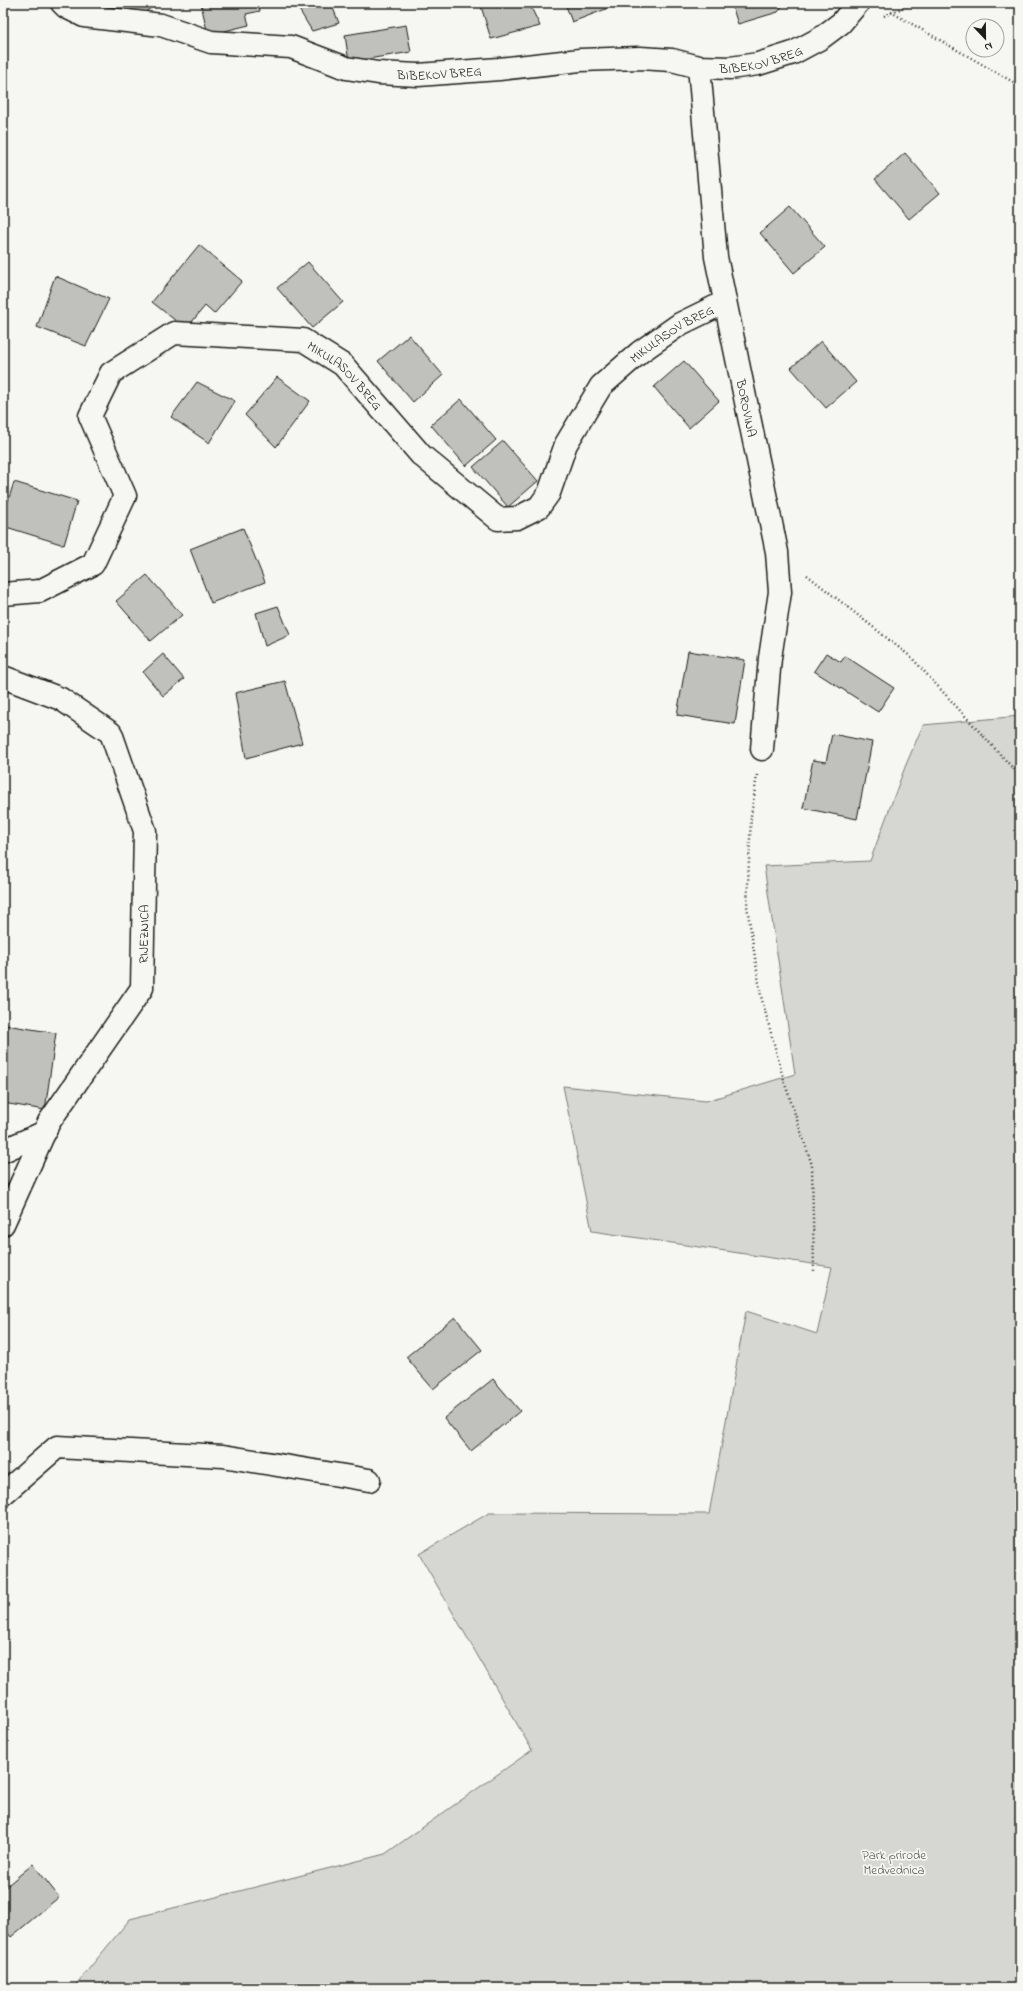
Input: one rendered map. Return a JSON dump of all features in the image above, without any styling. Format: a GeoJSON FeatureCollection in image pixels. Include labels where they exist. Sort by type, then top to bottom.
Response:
{"type":"FeatureCollection","features":[{"type":"Feature","properties":{"kind":"street","name":"BIBEKOV BREG"},"geometry":{"type":"LineString","coordinates":[[62,3],[66,7],[84,16],[161,25],[211,42],[291,47],[346,68],[378,73],[418,75],[499,69],[580,60],[640,58],[672,60],[699,67],[730,68],[758,64],[793,53],[821,38],[841,23],[858,3]]}},
{"type":"Feature","properties":{"kind":"street","name":"BOROVINA"},"geometry":{"type":"LineString","coordinates":[[699,67],[716,257],[777,552],[780,592],[770,658],[762,748]]}},
{"type":"Feature","properties":{"kind":"street","name":"MIKULASOV BREG"},"geometry":{"type":"LineString","coordinates":[[3,594],[40,591],[93,564],[125,496],[90,416],[111,372],[174,334],[303,340],[343,364],[421,455],[498,519],[517,518],[539,507],[549,493],[566,444],[601,386],[640,352],[680,324],[725,302]]}},
{"type":"Feature","properties":{"kind":"street","name":"RIJEZNICA"},"geometry":{"type":"LineString","coordinates":[[3,677],[61,699],[111,733],[146,831],[142,988],[49,1122],[3,1224]]}},
{"type":"Feature","properties":{"kind":"street"},"geometry":{"type":"LineString","coordinates":[[3,1151],[45,1132]]}},
{"type":"Feature","properties":{"kind":"street"},"geometry":{"type":"LineString","coordinates":[[3,1494],[57,1447],[223,1456],[369,1480]]}},
{"type":"Feature","properties":{"kind":"path"},"geometry":{"type":"LineString","coordinates":[[891,12],[1020,86]]}},
{"type":"Feature","properties":{"kind":"path"},"geometry":{"type":"LineString","coordinates":[[777,552],[911,657],[1020,776]]}},
{"type":"Feature","properties":{"kind":"path"},"geometry":{"type":"LineString","coordinates":[[762,748],[751,816],[747,906],[761,996],[784,1080],[812,1165],[814,1272]]}},
{"type":"Feature","properties":{"kind":"green space","name":"Park prirode Medvednica"},"geometry":{"type":"Polygon","coordinates":[[[1020,716],[1020,1988],[73,1988],[130,1919],[385,1854],[532,1750],[419,1554],[489,1513],[709,1514],[746,1311],[817,1334],[832,1267],[592,1231],[563,1086],[706,1101],[795,1074],[764,866],[870,861],[905,767],[923,725],[1020,716]]]}},
{"type":"Feature","properties":{"kind":"building"},"geometry":{"type":"Polygon","coordinates":[[[129,3],[158,3],[138,17],[129,3]]]}},
{"type":"Feature","properties":{"kind":"building"},"geometry":{"type":"Polygon","coordinates":[[[258,3],[260,11],[246,14],[249,25],[208,35],[201,4],[258,3]]]}},
{"type":"Feature","properties":{"kind":"building"},"geometry":{"type":"Polygon","coordinates":[[[295,3],[331,3],[339,23],[312,31],[295,3]]]}},
{"type":"Feature","properties":{"kind":"building"},"geometry":{"type":"Polygon","coordinates":[[[480,3],[529,3],[540,26],[491,39],[480,3]]]}},
{"type":"Feature","properties":{"kind":"building"},"geometry":{"type":"Polygon","coordinates":[[[565,3],[604,3],[606,9],[572,22],[565,3]]]}},
{"type":"Feature","properties":{"kind":"building"},"geometry":{"type":"Polygon","coordinates":[[[731,3],[784,3],[778,12],[738,24],[731,3]]]}},
{"type":"Feature","properties":{"kind":"building"},"geometry":{"type":"Polygon","coordinates":[[[406,25],[411,52],[349,62],[345,35],[406,25]]]}},
{"type":"Feature","properties":{"kind":"building"},"geometry":{"type":"Polygon","coordinates":[[[905,153],[940,193],[909,219],[875,179],[905,153]]]}},
{"type":"Feature","properties":{"kind":"building"},"geometry":{"type":"Polygon","coordinates":[[[790,207],[825,247],[794,273],[760,233],[790,207]]]}},
{"type":"Feature","properties":{"kind":"building"},"geometry":{"type":"Polygon","coordinates":[[[199,245],[242,281],[214,314],[205,306],[186,329],[152,302],[199,245]]]}},
{"type":"Feature","properties":{"kind":"building"},"geometry":{"type":"Polygon","coordinates":[[[308,262],[343,302],[312,328],[277,288],[308,262]]]}},
{"type":"Feature","properties":{"kind":"building"},"geometry":{"type":"Polygon","coordinates":[[[55,276],[109,299],[86,346],[37,327],[55,276]]]}},
{"type":"Feature","properties":{"kind":"building"},"geometry":{"type":"Polygon","coordinates":[[[409,335],[443,375],[413,402],[378,361],[409,335]]]}},
{"type":"Feature","properties":{"kind":"building"},"geometry":{"type":"Polygon","coordinates":[[[821,341],[856,382],[826,408],[791,368],[821,341]]]}},
{"type":"Feature","properties":{"kind":"building"},"geometry":{"type":"Polygon","coordinates":[[[684,361],[719,401],[689,428],[654,387],[684,361]]]}},
{"type":"Feature","properties":{"kind":"building"},"geometry":{"type":"Polygon","coordinates":[[[277,377],[310,401],[276,447],[245,415],[277,377]]]}},
{"type":"Feature","properties":{"kind":"building"},"geometry":{"type":"Polygon","coordinates":[[[197,382],[235,401],[209,443],[171,417],[197,382]]]}},
{"type":"Feature","properties":{"kind":"building"},"geometry":{"type":"Polygon","coordinates":[[[461,399],[496,440],[466,466],[431,425],[461,399]]]}},
{"type":"Feature","properties":{"kind":"building"},"geometry":{"type":"Polygon","coordinates":[[[503,441],[538,481],[508,507],[473,467],[503,441]]]}},
{"type":"Feature","properties":{"kind":"building"},"geometry":{"type":"Polygon","coordinates":[[[14,482],[77,501],[64,545],[3,526],[3,517],[14,482]]]}},
{"type":"Feature","properties":{"kind":"building"},"geometry":{"type":"Polygon","coordinates":[[[243,528],[265,582],[211,603],[190,549],[243,528]]]}},
{"type":"Feature","properties":{"kind":"building"},"geometry":{"type":"Polygon","coordinates":[[[147,575],[182,615],[151,641],[116,601],[147,575]]]}},
{"type":"Feature","properties":{"kind":"building"},"geometry":{"type":"Polygon","coordinates":[[[278,606],[290,635],[265,646],[256,613],[278,606]]]}},
{"type":"Feature","properties":{"kind":"building"},"geometry":{"type":"Polygon","coordinates":[[[688,651],[745,660],[735,724],[677,715],[688,651]]]}},
{"type":"Feature","properties":{"kind":"building"},"geometry":{"type":"Polygon","coordinates":[[[826,653],[841,662],[845,656],[894,688],[878,712],[814,671],[826,653]]]}},
{"type":"Feature","properties":{"kind":"building"},"geometry":{"type":"Polygon","coordinates":[[[163,654],[184,679],[163,696],[143,672],[163,654]]]}},
{"type":"Feature","properties":{"kind":"building"},"geometry":{"type":"Polygon","coordinates":[[[285,681],[302,743],[246,758],[235,693],[285,681]]]}},
{"type":"Feature","properties":{"kind":"building"},"geometry":{"type":"Polygon","coordinates":[[[832,734],[872,742],[857,819],[803,808],[813,760],[826,762],[832,734]]]}},
{"type":"Feature","properties":{"kind":"building"},"geometry":{"type":"Polygon","coordinates":[[[6,1025],[56,1033],[45,1110],[3,1103],[3,1045],[6,1025]]]}},
{"type":"Feature","properties":{"kind":"building"},"geometry":{"type":"Polygon","coordinates":[[[455,1317],[482,1350],[433,1389],[406,1357],[455,1317]]]}},
{"type":"Feature","properties":{"kind":"building"},"geometry":{"type":"Polygon","coordinates":[[[493,1379],[520,1411],[471,1451],[444,1418],[493,1379]]]}},
{"type":"Feature","properties":{"kind":"building"},"geometry":{"type":"Polygon","coordinates":[[[33,1864],[59,1897],[11,1937],[3,1927],[3,1889],[33,1864]]]}}]}
